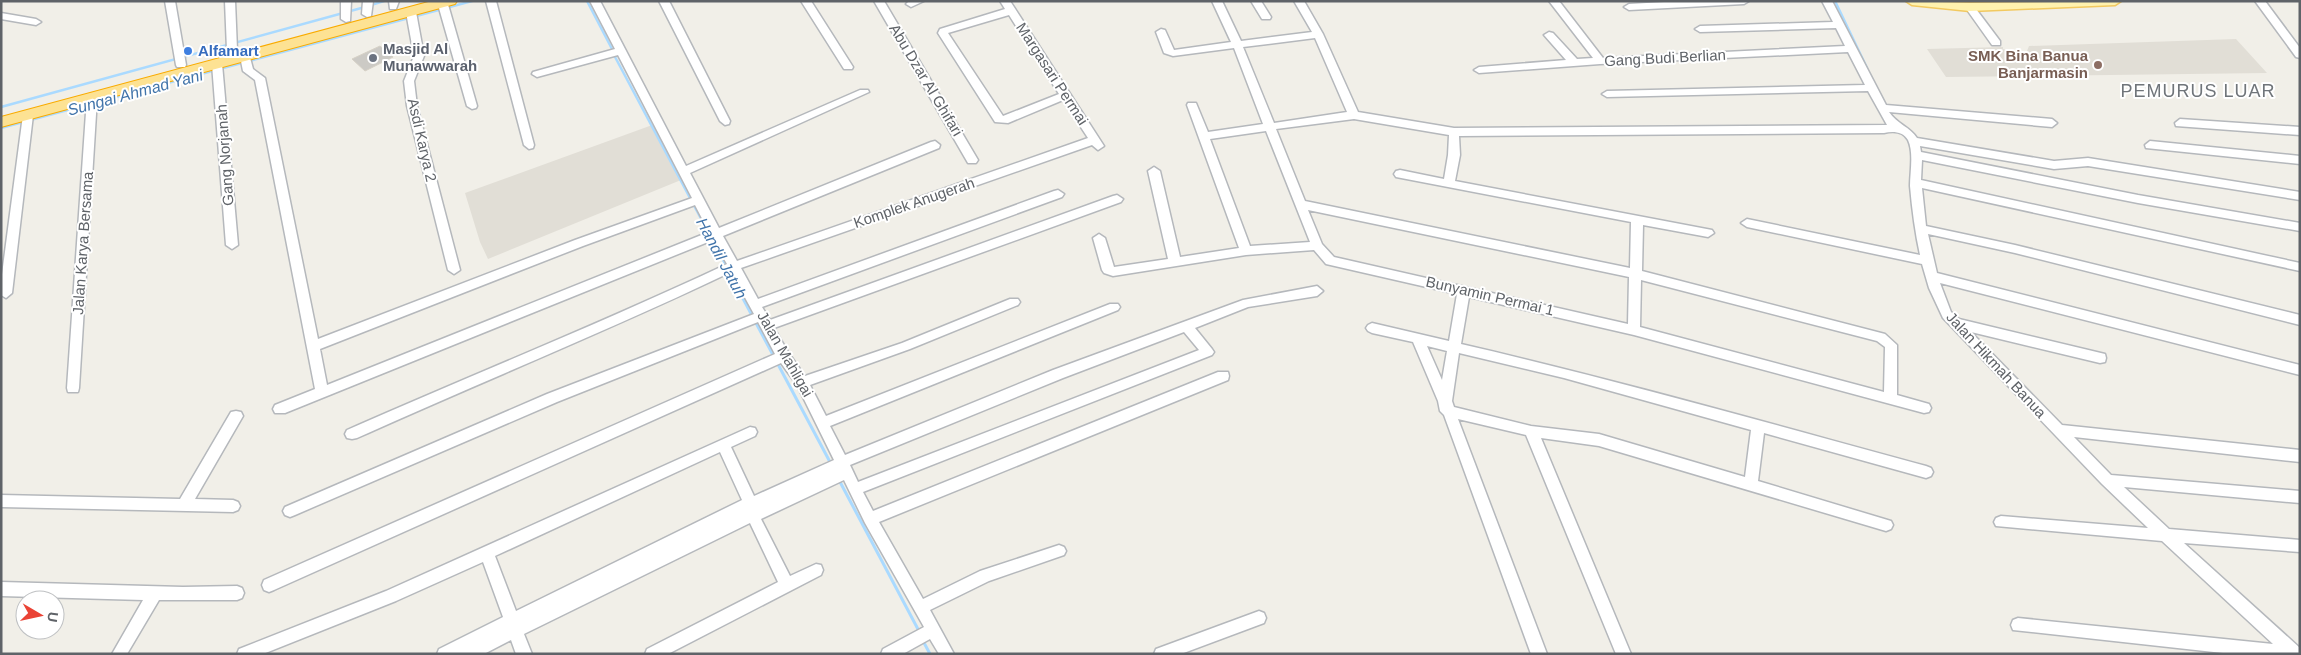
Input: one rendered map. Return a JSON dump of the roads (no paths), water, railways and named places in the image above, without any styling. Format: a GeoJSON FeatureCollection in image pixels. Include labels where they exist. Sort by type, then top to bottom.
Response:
{"type":"FeatureCollection","features":[{"type":"Feature","properties":{"kind":"highway"},"geometry":{"type":"LineString","coordinates":[[1,113],[217,68],[239,53],[346,11],[394,4],[412,12]]}},
{"type":"Feature","properties":{"kind":"highway"},"geometry":{"type":"LineString","coordinates":[[1,122],[99,93],[181,65],[445,5]]}},
{"type":"Feature","properties":{"kind":"main road"},"geometry":{"type":"LineString","coordinates":[[1912,1],[1970,7],[2115,1]]}},
{"type":"Feature","properties":{"kind":"street"},"geometry":{"type":"LineString","coordinates":[[170,1],[181,65]]}},
{"type":"Feature","properties":{"kind":"street"},"geometry":{"type":"LineString","coordinates":[[230,1],[239,53],[248,71],[260,78],[322,392]]}},
{"type":"Feature","properties":{"kind":"street"},"geometry":{"type":"LineString","coordinates":[[491,1],[528,145]]}},
{"type":"Feature","properties":{"kind":"street","name":"Jalan Mahligai"},"geometry":{"type":"LineString","coordinates":[[595,1],[683,172],[694,202],[712,236],[730,268],[756,304],[759,320],[779,358],[802,382],[870,519],[921,607],[924,634],[947,654]]}},
{"type":"Feature","properties":{"kind":"street"},"geometry":{"type":"LineString","coordinates":[[664,1],[725,121]]}},
{"type":"Feature","properties":{"kind":"street"},"geometry":{"type":"LineString","coordinates":[[806,1],[848,67]]}},
{"type":"Feature","properties":{"kind":"street","name":"Abu Dzar Al Ghifari"},"geometry":{"type":"LineString","coordinates":[[879,1],[972,160]]}},
{"type":"Feature","properties":{"kind":"street","name":"Bunyamin Permai 1"},"geometry":{"type":"LineString","coordinates":[[1217,1],[1237,44],[1317,246],[1325,259],[1336,264],[1464,290],[1634,330],[1924,408]]}},
{"type":"Feature","properties":{"kind":"street"},"geometry":{"type":"LineString","coordinates":[[1256,1],[1266,17]]}},
{"type":"Feature","properties":{"kind":"street"},"geometry":{"type":"LineString","coordinates":[[1300,1],[1318,34],[1354,115]]}},
{"type":"Feature","properties":{"kind":"street"},"geometry":{"type":"LineString","coordinates":[[1554,1],[1600,61]]}},
{"type":"Feature","properties":{"kind":"street"},"geometry":{"type":"LineString","coordinates":[[1629,7],[1744,1]]}},
{"type":"Feature","properties":{"kind":"street"},"geometry":{"type":"LineString","coordinates":[[1827,1],[1882,108],[1895,127],[1909,134],[1913,141],[2054,166],[2088,162],[2300,196]]}},
{"type":"Feature","properties":{"kind":"street"},"geometry":{"type":"LineString","coordinates":[[2260,1],[2300,55]]}},
{"type":"Feature","properties":{"kind":"street"},"geometry":{"type":"LineString","coordinates":[[445,5],[472,106]]}},
{"type":"Feature","properties":{"kind":"street"},"geometry":{"type":"LineString","coordinates":[[1008,6],[943,33],[998,119],[1004,120],[1066,95]]}},
{"type":"Feature","properties":{"kind":"street","name":"Margasari Permai"},"geometry":{"type":"LineString","coordinates":[[1008,6],[1096,144]]}},
{"type":"Feature","properties":{"kind":"street"},"geometry":{"type":"LineString","coordinates":[[1970,7],[1996,43]]}},
{"type":"Feature","properties":{"kind":"street","name":"Asdi Karya 2"},"geometry":{"type":"LineString","coordinates":[[412,12],[419,56],[410,75],[411,97],[454,270]]}},
{"type":"Feature","properties":{"kind":"street"},"geometry":{"type":"LineString","coordinates":[[1,16],[36,22]]}},
{"type":"Feature","properties":{"kind":"street"},"geometry":{"type":"LineString","coordinates":[[1700,29],[1840,25]]}},
{"type":"Feature","properties":{"kind":"street"},"geometry":{"type":"LineString","coordinates":[[1161,32],[1168,51],[1173,53],[1318,34]]}},
{"type":"Feature","properties":{"kind":"street"},"geometry":{"type":"LineString","coordinates":[[1549,35],[1574,63]]}},
{"type":"Feature","properties":{"kind":"street","name":"Gang Budi Berlian"},"geometry":{"type":"LineString","coordinates":[[1479,70],[1600,61],[1852,49]]}},
{"type":"Feature","properties":{"kind":"street"},"geometry":{"type":"LineString","coordinates":[[537,74],[621,51]]}},
{"type":"Feature","properties":{"kind":"street","name":"Gang Norjanah"},"geometry":{"type":"LineString","coordinates":[[217,68],[232,246]]}},
{"type":"Feature","properties":{"kind":"street"},"geometry":{"type":"LineString","coordinates":[[1608,94],[1871,88]]}},
{"type":"Feature","properties":{"kind":"street"},"geometry":{"type":"LineString","coordinates":[[683,172],[864,92]]}},
{"type":"Feature","properties":{"kind":"street","name":"Jalan Karya Bersama"},"geometry":{"type":"LineString","coordinates":[[72,388],[99,93]]}},
{"type":"Feature","properties":{"kind":"street"},"geometry":{"type":"LineString","coordinates":[[1192,105],[1246,250]]}},
{"type":"Feature","properties":{"kind":"street"},"geometry":{"type":"LineString","coordinates":[[1882,108],[2052,124]]}},
{"type":"Feature","properties":{"kind":"street"},"geometry":{"type":"LineString","coordinates":[[6,292],[28,115]]}},
{"type":"Feature","properties":{"kind":"street"},"geometry":{"type":"LineString","coordinates":[[1204,136],[1354,115],[1454,132],[1884,129],[1895,127]]}},
{"type":"Feature","properties":{"kind":"street"},"geometry":{"type":"LineString","coordinates":[[2180,123],[2300,131]]}},
{"type":"Feature","properties":{"kind":"street"},"geometry":{"type":"LineString","coordinates":[[1449,183],[1454,132]]}},
{"type":"Feature","properties":{"kind":"street","name":"Jalan Hikmah Banua"},"geometry":{"type":"LineString","coordinates":[[1913,141],[1916,155],[1916,184],[1928,261],[1943,308],[1953,322],[2107,480],[2165,536],[2295,653]]}},
{"type":"Feature","properties":{"kind":"street","name":"Komplek Anugerah"},"geometry":{"type":"LineString","coordinates":[[352,434],[487,374],[636,312],[730,268],[1096,144]]}},
{"type":"Feature","properties":{"kind":"street"},"geometry":{"type":"LineString","coordinates":[[280,409],[935,145]]}},
{"type":"Feature","properties":{"kind":"street"},"geometry":{"type":"LineString","coordinates":[[2150,145],[2300,160]]}},
{"type":"Feature","properties":{"kind":"street"},"geometry":{"type":"LineString","coordinates":[[1916,155],[2138,199],[2300,227]]}},
{"type":"Feature","properties":{"kind":"street"},"geometry":{"type":"LineString","coordinates":[[1154,171],[1175,262]]}},
{"type":"Feature","properties":{"kind":"street"},"geometry":{"type":"LineString","coordinates":[[1400,174],[1708,234]]}},
{"type":"Feature","properties":{"kind":"street"},"geometry":{"type":"LineString","coordinates":[[1916,184],[2300,267]]}},
{"type":"Feature","properties":{"kind":"street"},"geometry":{"type":"LineString","coordinates":[[756,304],[1058,194]]}},
{"type":"Feature","properties":{"kind":"street"},"geometry":{"type":"LineString","coordinates":[[290,511],[552,398],[759,320],[1117,199]]}},
{"type":"Feature","properties":{"kind":"street"},"geometry":{"type":"LineString","coordinates":[[313,346],[580,243],[694,202]]}},
{"type":"Feature","properties":{"kind":"street"},"geometry":{"type":"LineString","coordinates":[[1301,204],[1636,274],[1881,337],[1891,345],[1890,399]]}},
{"type":"Feature","properties":{"kind":"street"},"geometry":{"type":"LineString","coordinates":[[1634,330],[1637,220]]}},
{"type":"Feature","properties":{"kind":"street"},"geometry":{"type":"LineString","coordinates":[[1747,223],[1928,261]]}},
{"type":"Feature","properties":{"kind":"street"},"geometry":{"type":"LineString","coordinates":[[1922,229],[2015,249],[2300,320]]}},
{"type":"Feature","properties":{"kind":"street"},"geometry":{"type":"LineString","coordinates":[[1099,238],[1109,271],[1246,250],[1317,246]]}},
{"type":"Feature","properties":{"kind":"street"},"geometry":{"type":"LineString","coordinates":[[1933,277],[2300,370]]}},
{"type":"Feature","properties":{"kind":"street"},"geometry":{"type":"LineString","coordinates":[[1446,406],[1464,290]]}},
{"type":"Feature","properties":{"kind":"street"},"geometry":{"type":"LineString","coordinates":[[444,654],[514,625],[844,467],[1058,374],[1247,304],[1318,291]]}},
{"type":"Feature","properties":{"kind":"street"},"geometry":{"type":"LineString","coordinates":[[802,382],[906,346],[1014,302]]}},
{"type":"Feature","properties":{"kind":"street"},"geometry":{"type":"LineString","coordinates":[[823,423],[1114,307]]}},
{"type":"Feature","properties":{"kind":"street"},"geometry":{"type":"LineString","coordinates":[[1953,322],[2100,358]]}},
{"type":"Feature","properties":{"kind":"street"},"geometry":{"type":"LineString","coordinates":[[855,489],[1208,352],[1187,327]]}},
{"type":"Feature","properties":{"kind":"street"},"geometry":{"type":"LineString","coordinates":[[1372,328],[1454,346],[1926,472]]}},
{"type":"Feature","properties":{"kind":"street"},"geometry":{"type":"LineString","coordinates":[[1416,337],[1446,406],[1539,654]]}},
{"type":"Feature","properties":{"kind":"street"},"geometry":{"type":"LineString","coordinates":[[269,585],[779,358]]}},
{"type":"Feature","properties":{"kind":"street"},"geometry":{"type":"LineString","coordinates":[[870,519],[1223,376]]}},
{"type":"Feature","properties":{"kind":"street"},"geometry":{"type":"LineString","coordinates":[[1446,406],[1531,431],[1598,440],[1886,525]]}},
{"type":"Feature","properties":{"kind":"street"},"geometry":{"type":"LineString","coordinates":[[184,505],[236,416]]}},
{"type":"Feature","properties":{"kind":"street"},"geometry":{"type":"LineString","coordinates":[[1751,486],[1758,426]]}},
{"type":"Feature","properties":{"kind":"street"},"geometry":{"type":"LineString","coordinates":[[2058,430],[2300,456]]}},
{"type":"Feature","properties":{"kind":"street"},"geometry":{"type":"LineString","coordinates":[[1531,431],[1624,654]]}},
{"type":"Feature","properties":{"kind":"street"},"geometry":{"type":"LineString","coordinates":[[244,654],[391,596],[488,554],[750,432]]}},
{"type":"Feature","properties":{"kind":"street"},"geometry":{"type":"LineString","coordinates":[[723,445],[751,510],[787,585]]}},
{"type":"Feature","properties":{"kind":"street"},"geometry":{"type":"LineString","coordinates":[[2107,480],[2300,497]]}},
{"type":"Feature","properties":{"kind":"street"},"geometry":{"type":"LineString","coordinates":[[1,501],[233,506]]}},
{"type":"Feature","properties":{"kind":"street"},"geometry":{"type":"LineString","coordinates":[[2001,522],[2300,546]]}},
{"type":"Feature","properties":{"kind":"street"},"geometry":{"type":"LineString","coordinates":[[921,607],[985,576],[1059,551]]}},
{"type":"Feature","properties":{"kind":"street"},"geometry":{"type":"LineString","coordinates":[[488,554],[524,654]]}},
{"type":"Feature","properties":{"kind":"street"},"geometry":{"type":"LineString","coordinates":[[652,654],[816,570]]}},
{"type":"Feature","properties":{"kind":"street"},"geometry":{"type":"LineString","coordinates":[[1,589],[237,593]]}},
{"type":"Feature","properties":{"kind":"street"},"geometry":{"type":"LineString","coordinates":[[119,654],[155,593]]}},
{"type":"Feature","properties":{"kind":"street"},"geometry":{"type":"LineString","coordinates":[[1161,654],[1259,618]]}},
{"type":"Feature","properties":{"kind":"street"},"geometry":{"type":"LineString","coordinates":[[468,654],[514,625]]}},
{"type":"Feature","properties":{"kind":"street"},"geometry":{"type":"LineString","coordinates":[[2018,625],[2295,653]]}},
{"type":"Feature","properties":{"kind":"street"},"geometry":{"type":"LineString","coordinates":[[888,654],[924,634]]}},
{"type":"Feature","properties":{"kind":"waterway","name":"Sungai Ahmad Yani"},"geometry":{"type":"LineString","coordinates":[[371,5],[384,1]]}},
{"type":"Feature","properties":{"kind":"waterway","name":"Sungai Ahmad Yani"},"geometry":{"type":"LineString","coordinates":[[1,128],[472,1]]}},
{"type":"Feature","properties":{"kind":"waterway","name":"Handil Jatuh"},"geometry":{"type":"LineString","coordinates":[[587,1],[612,49]]}},
{"type":"Feature","properties":{"kind":"waterway"},"geometry":{"type":"LineString","coordinates":[[1835,1],[1867,68]]}},
{"type":"Feature","properties":{"kind":"waterway","name":"Sungai Ahmad Yani"},"geometry":{"type":"LineString","coordinates":[[1,107],[365,7]]}},
{"type":"Feature","properties":{"kind":"waterway","name":"Handil Jatuh"},"geometry":{"type":"LineString","coordinates":[[614,55],[740,292]]}},
{"type":"Feature","properties":{"kind":"waterway","name":"Handil Jatuh"},"geometry":{"type":"LineString","coordinates":[[739,291],[830,462]]}},
{"type":"Feature","properties":{"kind":"waterway","name":"Handil Jatuh"},"geometry":{"type":"LineString","coordinates":[[839,480],[920,633]]}},
{"type":"Feature","properties":{"kind":"waterway","name":"Handil Jatuh"},"geometry":{"type":"LineString","coordinates":[[922,639],[930,654]]}},
{"type":"Feature","properties":{"kind":"place","name":"Alfamart"},"geometry":{"type":"Point","coordinates":[188,51]}},
{"type":"Feature","properties":{"kind":"place","name":"Masjid Al Munawwarah"},"geometry":{"type":"Point","coordinates":[373,58]}},
{"type":"Feature","properties":{"kind":"place","name":"SMK Bina Banua Banjarmasin"},"geometry":{"type":"Point","coordinates":[2098,65]}},
{"type":"Feature","properties":{"kind":"district","name":"PEMURUS LUAR"},"geometry":{"type":"Point","coordinates":[2198,91]}}]}
